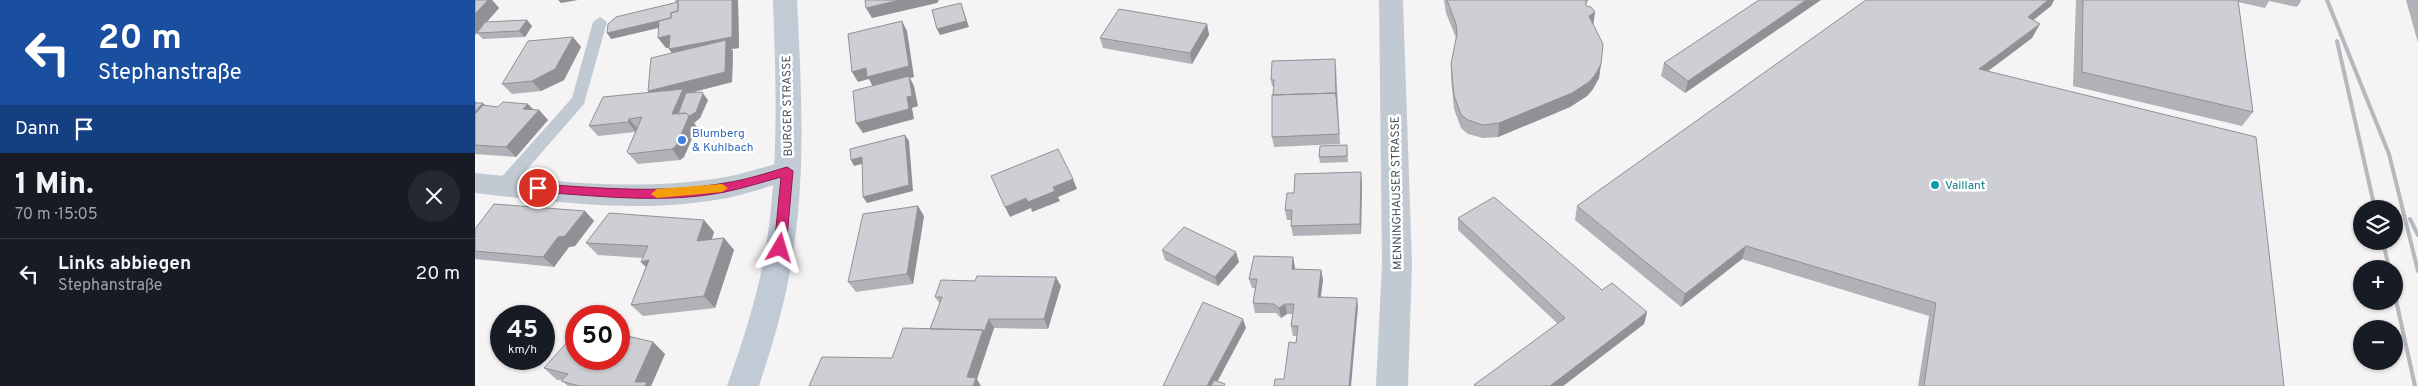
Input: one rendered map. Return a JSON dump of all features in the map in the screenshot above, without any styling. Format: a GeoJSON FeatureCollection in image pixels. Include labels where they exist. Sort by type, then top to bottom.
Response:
{"type":"FeatureCollection","features":[{"type":"Feature","properties":{"kind":"main road","name":"BURGER STRASSE"},"geometry":{"type":"LineString","coordinates":[[743,386],[768,304],[778,256],[787,171],[789,128],[785,0]]}},
{"type":"Feature","properties":{"kind":"street","name":"MENNINGHAUSER STRASSE"},"geometry":{"type":"LineString","coordinates":[[1391,0],[1397,264],[1392,386]]}},
{"type":"Feature","properties":{"kind":"street"},"geometry":{"type":"LineString","coordinates":[[475,183],[613,193],[663,194],[725,188],[787,171]]}},
{"type":"Feature","properties":{"kind":"lane"},"geometry":{"type":"LineString","coordinates":[[503,186],[579,100],[600,22]]}},
{"type":"Feature","properties":{"kind":"building"},"geometry":{"type":"Polygon","coordinates":[[[475,0],[488,0],[475,14],[475,0]]]}},
{"type":"Feature","properties":{"kind":"building"},"geometry":{"type":"Polygon","coordinates":[[[678,0],[732,0],[732,37],[669,49],[670,35],[658,38],[659,21],[671,18],[671,13],[678,11],[678,0]]]}},
{"type":"Feature","properties":{"kind":"building"},"geometry":{"type":"Polygon","coordinates":[[[865,0],[900,0],[866,8],[865,0]]]}},
{"type":"Feature","properties":{"kind":"building"},"geometry":{"type":"Polygon","coordinates":[[[1447,0],[1586,0],[1586,6],[1591,7],[1595,12],[1589,16],[1603,44],[1601,64],[1589,82],[1572,93],[1499,123],[1483,125],[1468,120],[1461,115],[1454,95],[1451,64],[1457,34],[1456,24],[1447,0]]]}},
{"type":"Feature","properties":{"kind":"building"},"geometry":{"type":"Polygon","coordinates":[[[1759,0],[1806,0],[1688,81],[1664,63],[1759,0]]]}},
{"type":"Feature","properties":{"kind":"building","name":"Vaillant"},"geometry":{"type":"Polygon","coordinates":[[[1866,0],[2048,0],[2028,17],[2040,24],[1979,69],[2256,137],[2284,386],[1924,386],[1936,303],[1746,246],[1685,294],[1577,206],[1866,0]]]}},
{"type":"Feature","properties":{"kind":"building"},"geometry":{"type":"Polygon","coordinates":[[[2083,0],[2238,0],[2253,112],[2082,72],[2083,0]]]}},
{"type":"Feature","properties":{"kind":"building"},"geometry":{"type":"Polygon","coordinates":[[[678,2],[678,11],[671,13],[671,18],[607,33],[608,24],[616,17],[678,2]]]}},
{"type":"Feature","properties":{"kind":"building"},"geometry":{"type":"Polygon","coordinates":[[[961,3],[966,21],[937,29],[932,10],[961,3]]]}},
{"type":"Feature","properties":{"kind":"building"},"geometry":{"type":"Polygon","coordinates":[[[1119,9],[1207,24],[1190,53],[1100,38],[1119,9]]]}},
{"type":"Feature","properties":{"kind":"building"},"geometry":{"type":"Polygon","coordinates":[[[527,20],[519,31],[477,33],[485,22],[527,20]]]}},
{"type":"Feature","properties":{"kind":"building"},"geometry":{"type":"Polygon","coordinates":[[[902,21],[909,66],[867,77],[866,68],[852,72],[848,34],[902,21]]]}},
{"type":"Feature","properties":{"kind":"building"},"geometry":{"type":"Polygon","coordinates":[[[573,37],[555,69],[532,81],[502,84],[528,41],[573,37]]]}},
{"type":"Feature","properties":{"kind":"building"},"geometry":{"type":"Polygon","coordinates":[[[726,40],[725,72],[648,91],[651,58],[726,40]]]}},
{"type":"Feature","properties":{"kind":"building"},"geometry":{"type":"Polygon","coordinates":[[[1335,59],[1336,93],[1273,95],[1274,80],[1271,80],[1272,61],[1335,59]]]}},
{"type":"Feature","properties":{"kind":"building"},"geometry":{"type":"Polygon","coordinates":[[[909,76],[912,96],[907,97],[909,109],[856,123],[853,91],[909,76]]]}},
{"type":"Feature","properties":{"kind":"building"},"geometry":{"type":"Polygon","coordinates":[[[683,89],[672,114],[686,113],[689,116],[676,146],[672,149],[629,154],[627,152],[642,117],[629,119],[628,122],[589,126],[603,97],[683,89]]]}},
{"type":"Feature","properties":{"kind":"building"},"geometry":{"type":"Polygon","coordinates":[[[702,92],[703,94],[696,112],[688,117],[686,113],[678,114],[686,93],[702,92]]]}},
{"type":"Feature","properties":{"kind":"building"},"geometry":{"type":"Polygon","coordinates":[[[1336,93],[1339,134],[1272,137],[1272,95],[1336,93]]]}},
{"type":"Feature","properties":{"kind":"building"},"geometry":{"type":"Polygon","coordinates":[[[503,102],[528,104],[523,109],[539,110],[506,147],[475,145],[475,114],[483,105],[498,107],[503,102]]]}},
{"type":"Feature","properties":{"kind":"building"},"geometry":{"type":"Polygon","coordinates":[[[475,103],[483,103],[475,112],[475,103]]]}},
{"type":"Feature","properties":{"kind":"building"},"geometry":{"type":"Polygon","coordinates":[[[905,135],[909,185],[863,197],[862,157],[851,160],[850,149],[905,135]]]}},
{"type":"Feature","properties":{"kind":"building"},"geometry":{"type":"Polygon","coordinates":[[[1347,145],[1347,156],[1319,157],[1320,146],[1347,145]]]}},
{"type":"Feature","properties":{"kind":"building"},"geometry":{"type":"Polygon","coordinates":[[[1058,149],[1073,179],[1053,187],[1055,191],[1028,202],[1026,198],[1005,207],[991,176],[1058,149]]]}},
{"type":"Feature","properties":{"kind":"building"},"geometry":{"type":"Polygon","coordinates":[[[1361,172],[1360,224],[1291,226],[1292,210],[1285,210],[1287,193],[1294,193],[1295,174],[1361,172]]]}},
{"type":"Feature","properties":{"kind":"building"},"geometry":{"type":"Polygon","coordinates":[[[1494,197],[1602,290],[1612,283],[1647,312],[1550,386],[1474,385],[1565,318],[1458,218],[1494,197]]]}},
{"type":"Feature","properties":{"kind":"building"},"geometry":{"type":"Polygon","coordinates":[[[494,204],[585,211],[565,236],[558,237],[543,257],[475,251],[475,229],[494,204]]]}},
{"type":"Feature","properties":{"kind":"building"},"geometry":{"type":"Polygon","coordinates":[[[918,206],[907,274],[848,282],[863,214],[918,206]]]}},
{"type":"Feature","properties":{"kind":"building"},"geometry":{"type":"Polygon","coordinates":[[[609,213],[704,220],[697,241],[724,238],[704,296],[631,305],[649,260],[641,262],[648,246],[586,243],[609,213]]]}},
{"type":"Feature","properties":{"kind":"building"},"geometry":{"type":"Polygon","coordinates":[[[1184,227],[1236,252],[1215,277],[1162,250],[1184,227]]]}},
{"type":"Feature","properties":{"kind":"building"},"geometry":{"type":"Polygon","coordinates":[[[1254,256],[1293,257],[1292,269],[1321,270],[1318,297],[1357,298],[1349,386],[1274,386],[1275,379],[1284,379],[1289,342],[1296,343],[1298,326],[1291,326],[1294,304],[1285,304],[1279,308],[1274,304],[1253,303],[1257,279],[1249,279],[1254,256]]]}},
{"type":"Feature","properties":{"kind":"building"},"geometry":{"type":"Polygon","coordinates":[[[977,276],[1056,277],[1044,319],[989,319],[984,332],[983,330],[930,329],[942,297],[935,297],[941,280],[975,281],[977,276]]]}},
{"type":"Feature","properties":{"kind":"building"},"geometry":{"type":"Polygon","coordinates":[[[1203,302],[1243,319],[1207,386],[1163,386],[1203,302]]]}},
{"type":"Feature","properties":{"kind":"building"},"geometry":{"type":"Polygon","coordinates":[[[903,328],[983,330],[967,377],[976,378],[973,386],[809,386],[822,357],[892,358],[903,328]]]}},
{"type":"Feature","properties":{"kind":"building"},"geometry":{"type":"Polygon","coordinates":[[[630,337],[653,342],[635,382],[647,382],[645,386],[579,386],[561,381],[568,374],[552,370],[555,370],[555,356],[565,344],[565,370],[630,370],[630,337]]]}},
{"type":"Feature","properties":{"kind":"building"},"geometry":{"type":"Polygon","coordinates":[[[1214,380],[1225,384],[1224,386],[1211,386],[1214,380]]]}},
{"type":"Feature","properties":{"kind":"railway"},"geometry":{"type":"LineString","coordinates":[[2327,0],[2389,154],[2418,271]]}},
{"type":"Feature","properties":{"kind":"railway"},"geometry":{"type":"LineString","coordinates":[[2337,41],[2373,200]]}},
{"type":"Feature","properties":{"kind":"railway"},"geometry":{"type":"LineString","coordinates":[[2410,219],[2418,235]]}},
{"type":"Feature","properties":{"kind":"railway"},"geometry":{"type":"LineString","coordinates":[[2385,250],[2387,260]]}},
{"type":"Feature","properties":{"kind":"railway"},"geometry":{"type":"LineString","coordinates":[[2398,310],[2415,386]]}},
{"type":"Feature","properties":{"kind":"slow traffic"},"geometry":{"type":"LineString","coordinates":[[657,194],[707,191],[722,188]]}},
{"type":"Feature","properties":{"kind":"place","name":"Blumberg & Kuhlbach"},"geometry":{"type":"Point","coordinates":[682,140]}},
{"type":"Feature","properties":{"kind":"place","name":"Vaillant"},"geometry":{"type":"Point","coordinates":[1935,185]}},
{"type":"Feature","properties":{"kind":"route"},"geometry":{"type":"LineString","coordinates":[[538,188],[613,193],[678,193],[725,188],[787,171],[780,248]]}}]}
